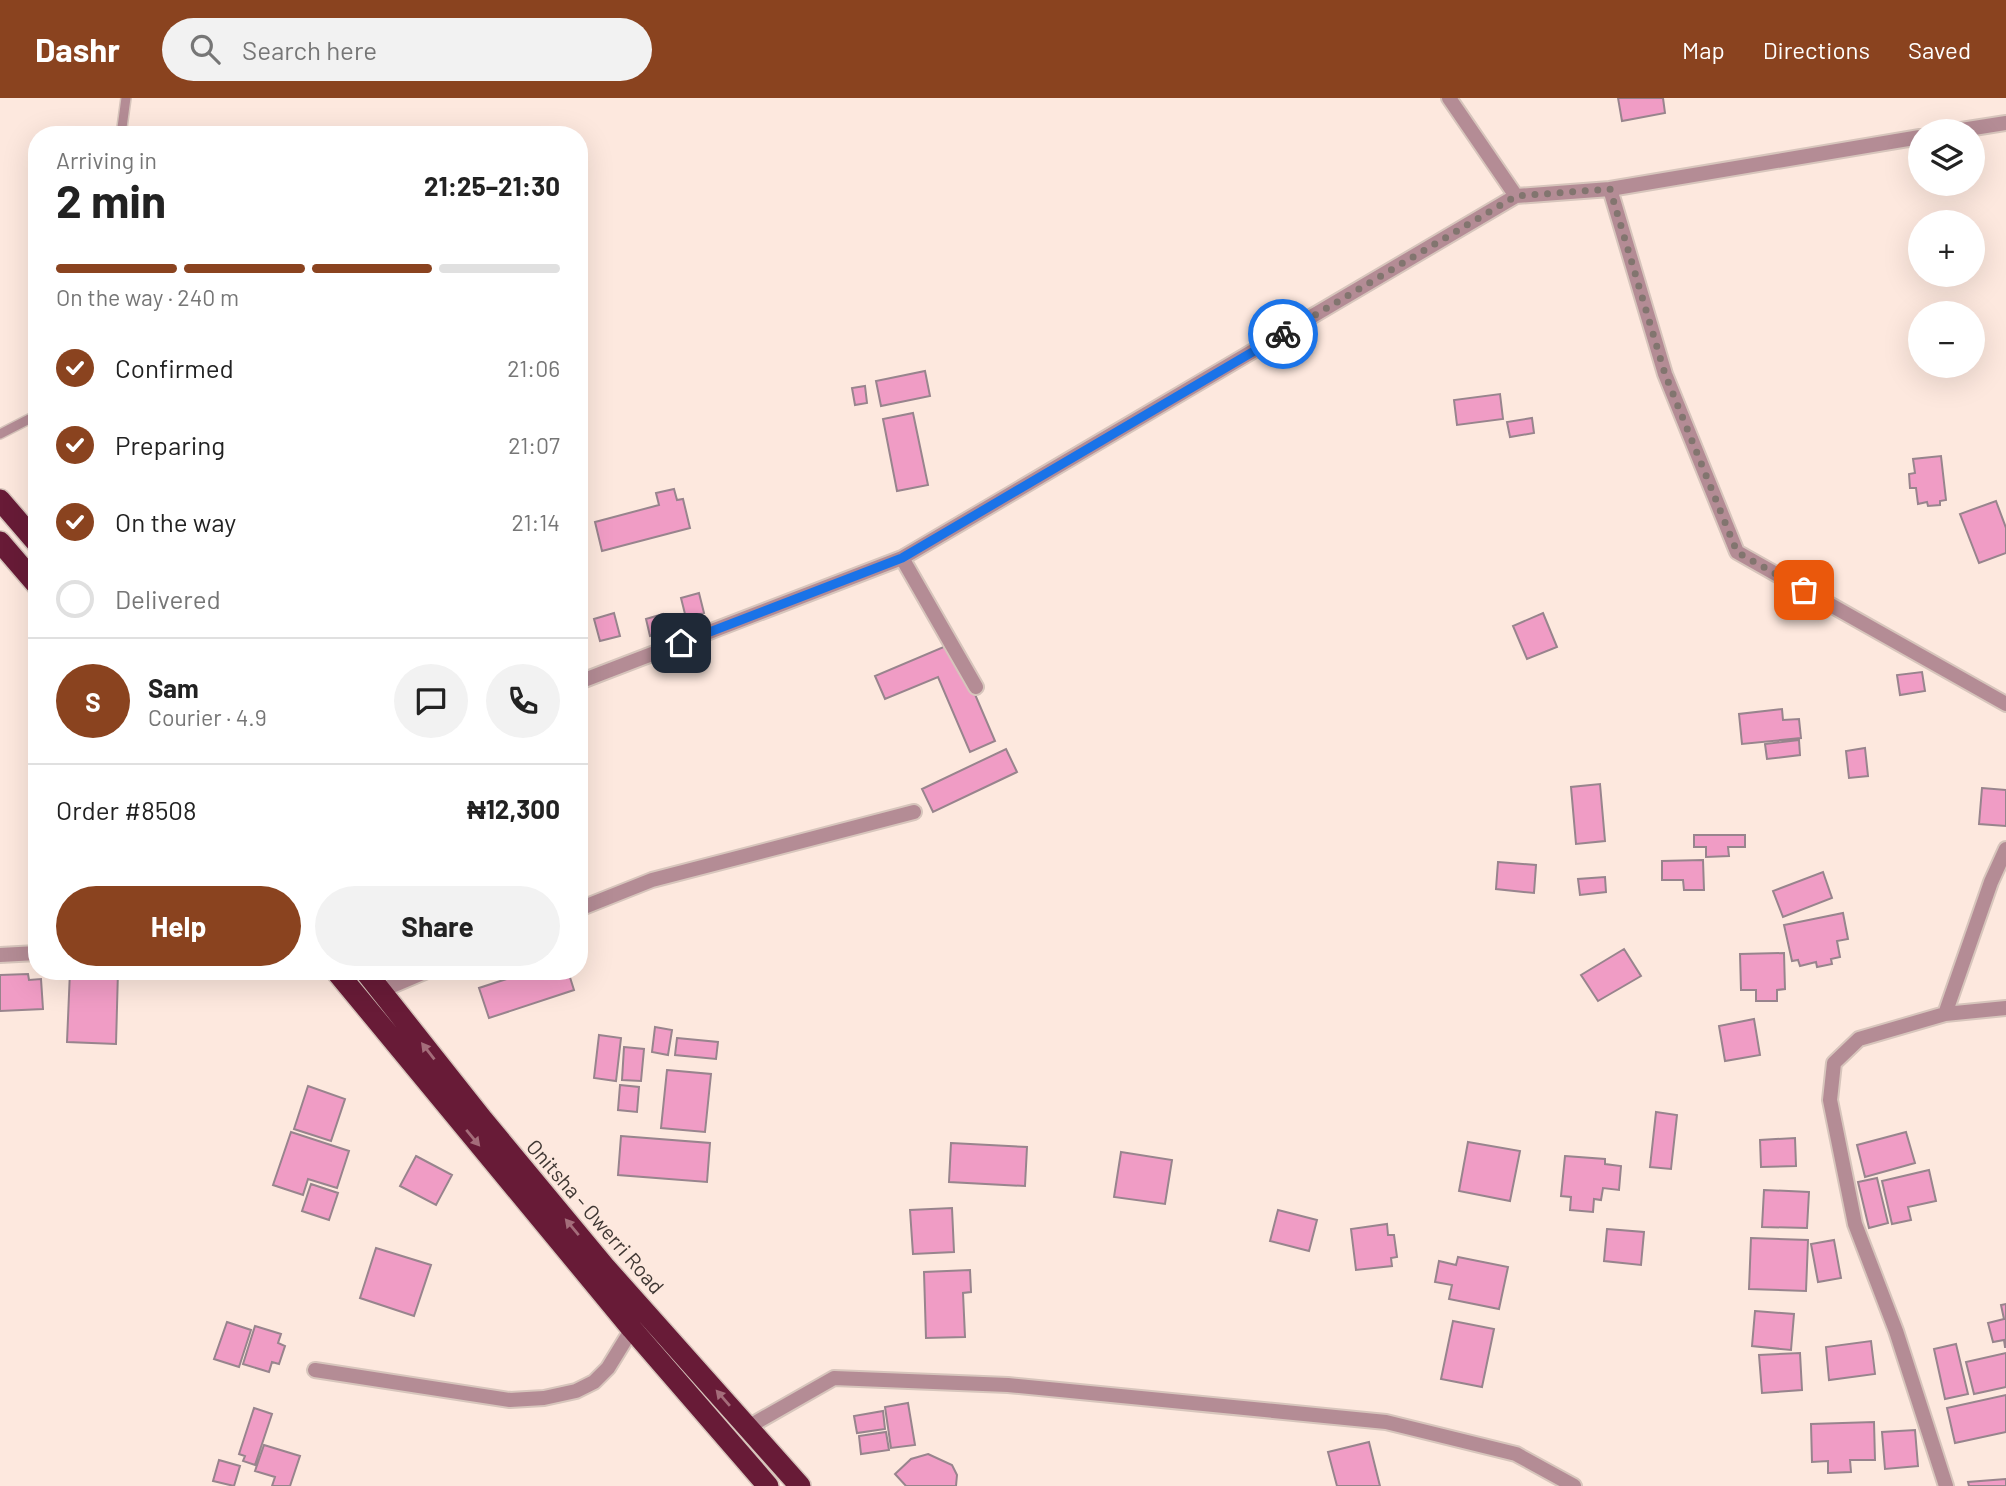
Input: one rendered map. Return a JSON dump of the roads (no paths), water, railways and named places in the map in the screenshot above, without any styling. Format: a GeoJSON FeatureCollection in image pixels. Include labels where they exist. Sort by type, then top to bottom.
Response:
{"type":"FeatureCollection","features":[{"type":"Feature","properties":{"kind":"highway"},"geometry":{"type":"LineString","coordinates":[[0,500],[28,533]]}},
{"type":"Feature","properties":{"kind":"highway"},"geometry":{"type":"LineString","coordinates":[[0,542],[28,575]]}},
{"type":"Feature","properties":{"kind":"highway","name":"Onitsha - Owerri Road"},"geometry":{"type":"LineString","coordinates":[[344,980],[632,1329],[768,1486]]}},
{"type":"Feature","properties":{"kind":"highway","name":"Onitsha - Owerri Road"},"geometry":{"type":"LineString","coordinates":[[372,980],[595,1256],[800,1486]]}},
{"type":"Feature","properties":{"kind":"street"},"geometry":{"type":"LineString","coordinates":[[1449,98],[1516,196]]}},
{"type":"Feature","properties":{"kind":"street"},"geometry":{"type":"LineString","coordinates":[[1985,126],[2006,122]]}},
{"type":"Feature","properties":{"kind":"street"},"geometry":{"type":"LineString","coordinates":[[588,679],[902,558],[1516,196],[1610,189],[1908,139]]}},
{"type":"Feature","properties":{"kind":"street"},"geometry":{"type":"LineString","coordinates":[[1610,189],[1665,374],[1737,552],[2006,704]]}},
{"type":"Feature","properties":{"kind":"street"},"geometry":{"type":"LineString","coordinates":[[902,558],[976,687]]}},
{"type":"Feature","properties":{"kind":"street"},"geometry":{"type":"LineString","coordinates":[[588,905],[652,880],[914,812]]}},
{"type":"Feature","properties":{"kind":"street"},"geometry":{"type":"LineString","coordinates":[[1945,1014],[1991,882],[2006,849]]}},
{"type":"Feature","properties":{"kind":"street"},"geometry":{"type":"LineString","coordinates":[[0,954],[28,953]]}},
{"type":"Feature","properties":{"kind":"street"},"geometry":{"type":"LineString","coordinates":[[380,991],[406,980]]}},
{"type":"Feature","properties":{"kind":"street"},"geometry":{"type":"LineString","coordinates":[[1946,1486],[1896,1331],[1855,1224],[1830,1100],[1835,1063],[1859,1039],[1945,1014],[2006,1008]]}},
{"type":"Feature","properties":{"kind":"street"},"geometry":{"type":"LineString","coordinates":[[315,1370],[510,1400],[544,1398],[576,1391],[594,1382],[608,1368],[632,1329]]}},
{"type":"Feature","properties":{"kind":"street"},"geometry":{"type":"LineString","coordinates":[[747,1427],[834,1378],[1008,1385],[1386,1423],[1516,1454],[1574,1486]]}},
{"type":"Feature","properties":{"kind":"lane"},"geometry":{"type":"LineString","coordinates":[[122,126],[126,98]]}},
{"type":"Feature","properties":{"kind":"lane"},"geometry":{"type":"LineString","coordinates":[[0,434],[28,420]]}}]}
